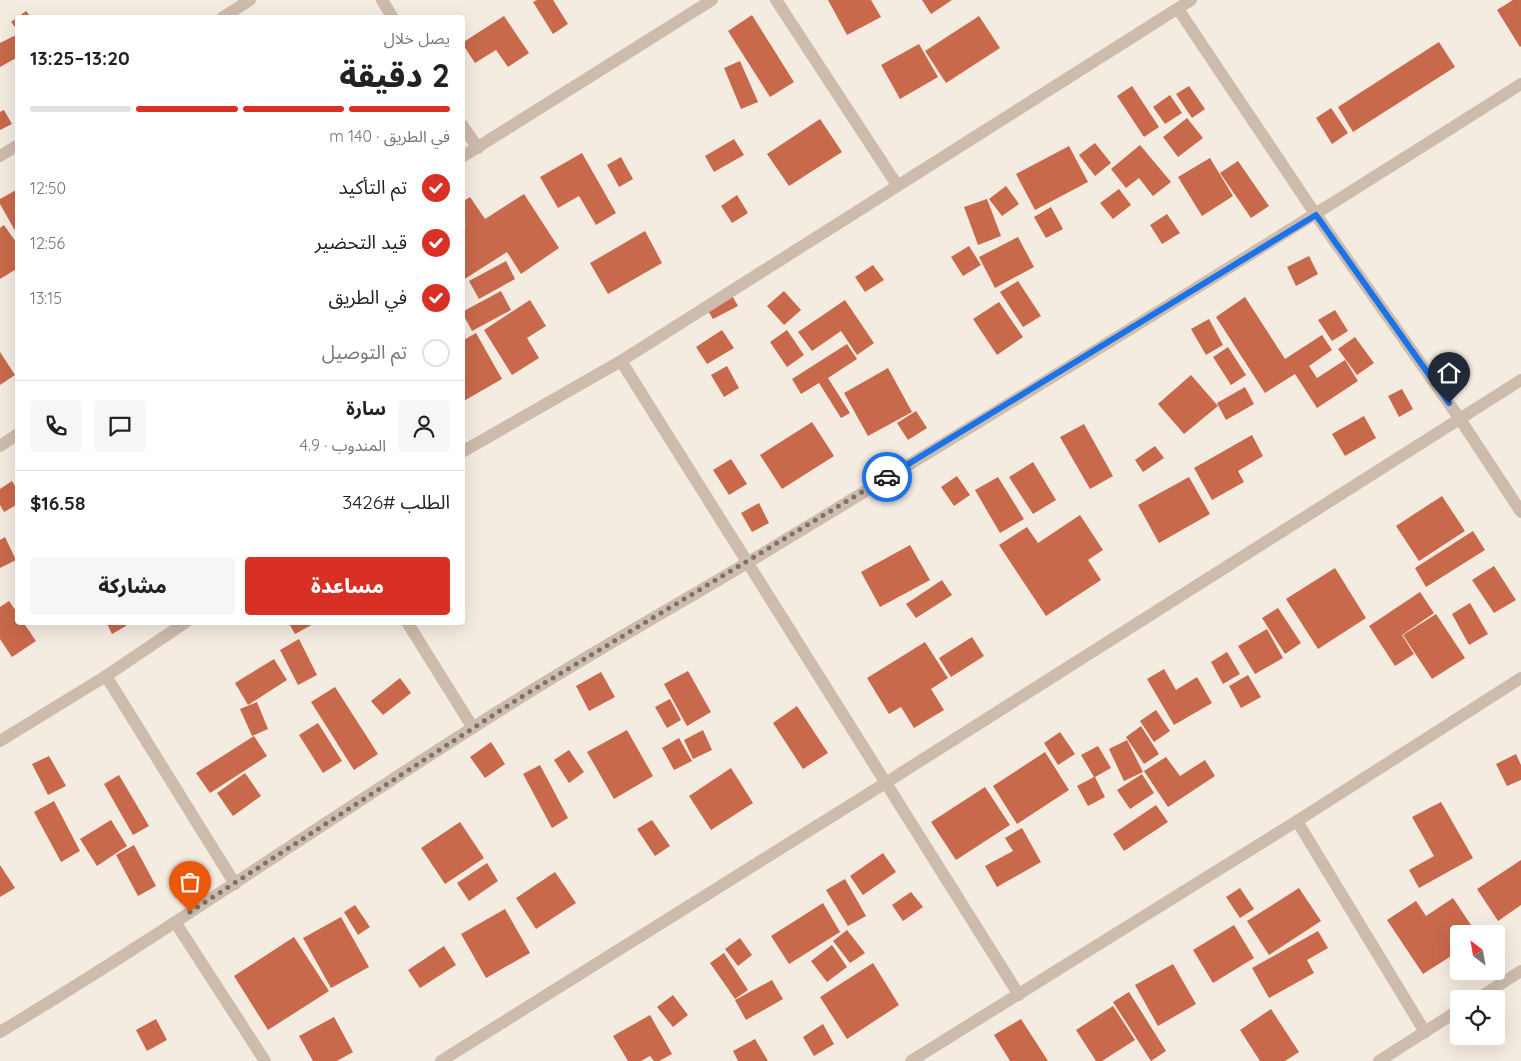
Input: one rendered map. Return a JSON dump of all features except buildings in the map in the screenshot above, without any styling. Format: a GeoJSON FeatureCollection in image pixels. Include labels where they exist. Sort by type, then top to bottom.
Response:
{"type":"FeatureCollection","features":[{"type":"Feature","properties":{"kind":"street"},"geometry":{"type":"LineString","coordinates":[[227,15],[250,0]]}},
{"type":"Feature","properties":{"kind":"street"},"geometry":{"type":"LineString","coordinates":[[382,0],[392,15]]}},
{"type":"Feature","properties":{"kind":"street"},"geometry":{"type":"LineString","coordinates":[[465,155],[712,0]]}},
{"type":"Feature","properties":{"kind":"street"},"geometry":{"type":"LineString","coordinates":[[776,0],[897,185]]}},
{"type":"Feature","properties":{"kind":"street"},"geometry":{"type":"LineString","coordinates":[[465,450],[621,361],[1191,0]]}},
{"type":"Feature","properties":{"kind":"street"},"geometry":{"type":"LineString","coordinates":[[1178,9],[1316,215],[1460,419],[1521,512]]}},
{"type":"Feature","properties":{"kind":"street"},"geometry":{"type":"LineString","coordinates":[[0,1032],[61,996],[518,699],[748,562],[1316,215],[1521,84]]}},
{"type":"Feature","properties":{"kind":"street"},"geometry":{"type":"LineString","coordinates":[[465,129],[478,148]]}},
{"type":"Feature","properties":{"kind":"street"},"geometry":{"type":"LineString","coordinates":[[0,156],[15,148]]}},
{"type":"Feature","properties":{"kind":"street"},"geometry":{"type":"LineString","coordinates":[[621,361],[1020,995]]}},
{"type":"Feature","properties":{"kind":"street"},"geometry":{"type":"LineString","coordinates":[[441,1061],[887,782],[1521,380]]}},
{"type":"Feature","properties":{"kind":"street"},"geometry":{"type":"LineString","coordinates":[[0,446],[15,436]]}},
{"type":"Feature","properties":{"kind":"street"},"geometry":{"type":"LineString","coordinates":[[0,741],[106,676],[182,625]]}},
{"type":"Feature","properties":{"kind":"street"},"geometry":{"type":"LineString","coordinates":[[409,625],[473,728]]}},
{"type":"Feature","properties":{"kind":"street"},"geometry":{"type":"LineString","coordinates":[[106,676],[235,884]]}},
{"type":"Feature","properties":{"kind":"street"},"geometry":{"type":"LineString","coordinates":[[911,1061],[1020,995],[1521,678]]}},
{"type":"Feature","properties":{"kind":"street"},"geometry":{"type":"LineString","coordinates":[[1297,821],[1425,1032]]}},
{"type":"Feature","properties":{"kind":"street"},"geometry":{"type":"LineString","coordinates":[[175,922],[264,1061]]}},
{"type":"Feature","properties":{"kind":"street"},"geometry":{"type":"LineString","coordinates":[[1491,990],[1521,971]]}},
{"type":"Feature","properties":{"kind":"street"},"geometry":{"type":"LineString","coordinates":[[1379,1061],[1450,1016]]}},
{"type":"Feature","properties":{"kind":"way so far"},"geometry":{"type":"LineString","coordinates":[[190,912],[518,699],[887,477]]}},
{"type":"Feature","properties":{"kind":"route"},"geometry":{"type":"LineString","coordinates":[[887,477],[1316,215],[1449,403]]}}]}
